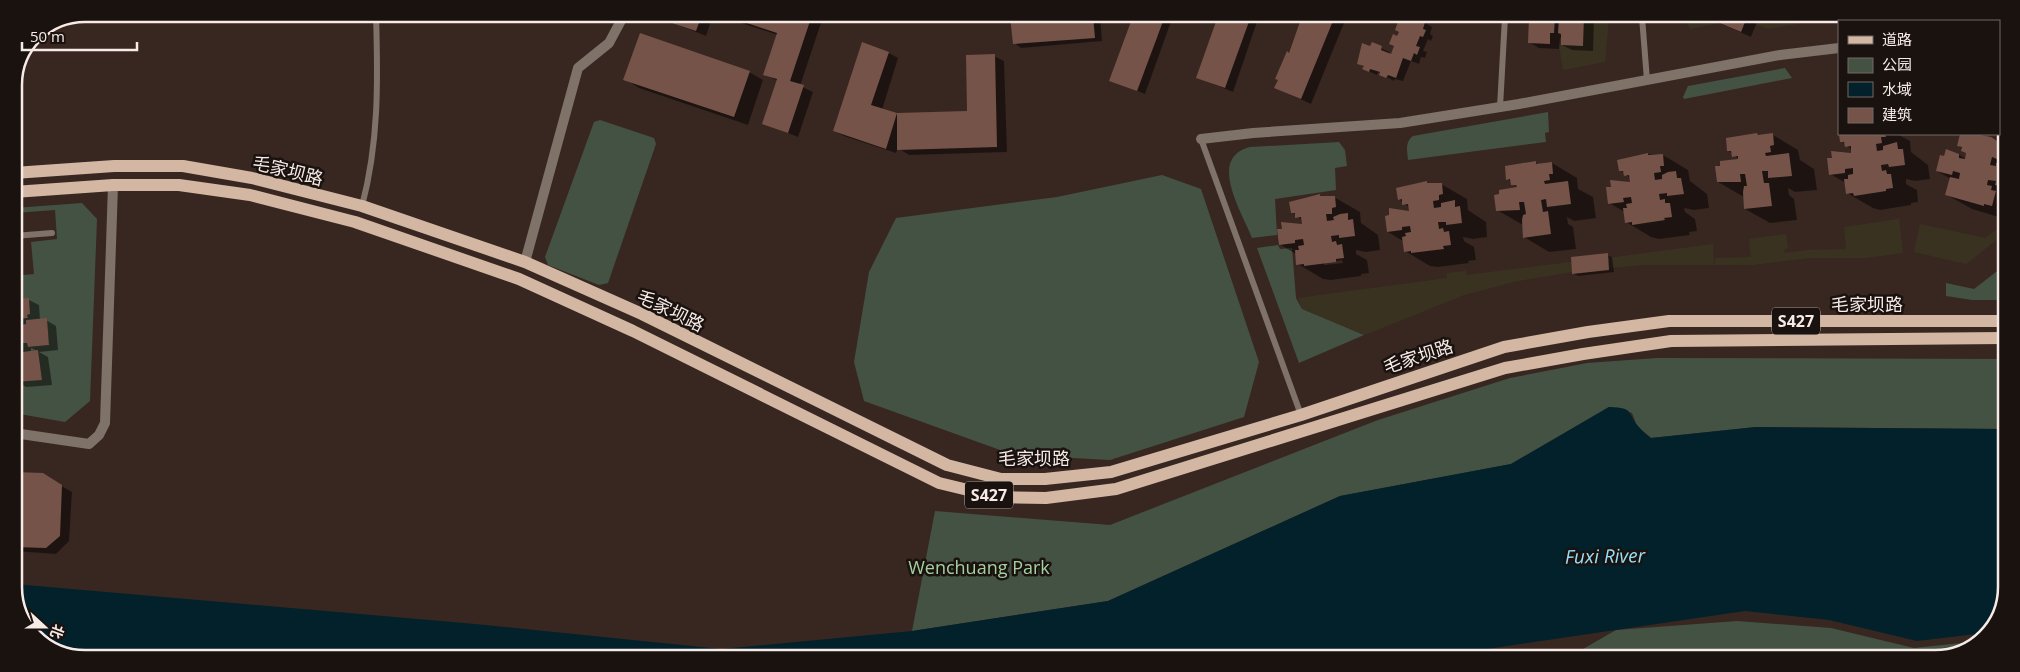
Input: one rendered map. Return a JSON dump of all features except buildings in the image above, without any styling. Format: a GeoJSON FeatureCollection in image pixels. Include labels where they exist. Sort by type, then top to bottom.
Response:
{"type":"FeatureCollection","features":[{"type":"Feature","properties":{"kind":"main road","name":"毛家坝路"},"geometry":{"type":"LineString","coordinates":[[22,172],[114,166],[183,166],[252,178],[362,206],[525,262],[642,314],[947,465],[1001,479],[1045,479],[1111,472],[1301,415],[1504,347],[1597,331],[1669,321],[1997,321]]}},
{"type":"Feature","properties":{"kind":"main road","name":"毛家坝路"},"geometry":{"type":"LineString","coordinates":[[22,191],[113,184],[179,185],[250,195],[355,222],[519,279],[633,330],[939,483],[997,497],[1046,498],[1116,489],[1505,368],[1583,354],[1671,341],[1998,338]]}},
{"type":"Feature","properties":{"kind":"street"},"geometry":{"type":"LineString","coordinates":[[525,262],[578,68],[609,43],[620,22]]}},
{"type":"Feature","properties":{"kind":"street"},"geometry":{"type":"LineString","coordinates":[[1200,139],[1253,133],[1400,123],[1500,107],[1780,55],[1838,48]]}},
{"type":"Feature","properties":{"kind":"street"},"geometry":{"type":"LineString","coordinates":[[23,433],[89,444],[99,435],[104,423],[113,184]]}},
{"type":"Feature","properties":{"kind":"lane"},"geometry":{"type":"LineString","coordinates":[[362,206],[368,181],[379,92],[376,22]]}},
{"type":"Feature","properties":{"kind":"lane"},"geometry":{"type":"LineString","coordinates":[[1500,107],[1505,22]]}},
{"type":"Feature","properties":{"kind":"lane"},"geometry":{"type":"LineString","coordinates":[[1642,22],[1647,80]]}},
{"type":"Feature","properties":{"kind":"lane"},"geometry":{"type":"LineString","coordinates":[[1200,139],[1301,415]]}},
{"type":"Feature","properties":{"kind":"lane"},"geometry":{"type":"LineString","coordinates":[[22,235],[52,233]]}},
{"type":"Feature","properties":{"kind":"shaded area"},"geometry":{"type":"Polygon","coordinates":[[[1584,22],[1609,22],[1605,62],[1563,70],[1559,45],[1583,46],[1584,22]]]}},
{"type":"Feature","properties":{"kind":"shaded area"},"geometry":{"type":"Polygon","coordinates":[[[1686,22],[1720,22],[1720,23],[1690,29],[1686,22]]]}},
{"type":"Feature","properties":{"kind":"shaded area"},"geometry":{"type":"Polygon","coordinates":[[[1750,22],[1808,22],[1768,29],[1750,22]]]}},
{"type":"Feature","properties":{"kind":"shaded area"},"geometry":{"type":"Polygon","coordinates":[[[1899,219],[1903,253],[1866,258],[1810,258],[1752,265],[1715,265],[1715,258],[1751,257],[1749,239],[1786,234],[1788,248],[1784,250],[1785,253],[1846,249],[1844,227],[1899,219]]]}},
{"type":"Feature","properties":{"kind":"shaded area"},"geometry":{"type":"Polygon","coordinates":[[[1920,224],[1985,238],[1997,229],[1997,239],[1966,264],[1914,252],[1920,224]]]}},
{"type":"Feature","properties":{"kind":"shaded area"},"geometry":{"type":"Polygon","coordinates":[[[1713,244],[1714,265],[1643,265],[1609,268],[1608,258],[1713,244]]]}},
{"type":"Feature","properties":{"kind":"shaded area"},"geometry":{"type":"Polygon","coordinates":[[[1571,262],[1572,272],[1518,281],[1464,295],[1365,335],[1302,309],[1298,298],[1447,278],[1447,273],[1466,271],[1466,275],[1571,262]]]}},
{"type":"Feature","properties":{"kind":"green space"},"geometry":{"type":"Polygon","coordinates":[[[1785,68],[1792,78],[1684,99],[1683,97],[1688,86],[1785,68]]]}},
{"type":"Feature","properties":{"kind":"green space"},"geometry":{"type":"Polygon","coordinates":[[[1548,112],[1549,132],[1545,133],[1546,142],[1408,160],[1408,144],[1413,136],[1548,112]]]}},
{"type":"Feature","properties":{"kind":"green space"},"geometry":{"type":"Polygon","coordinates":[[[600,120],[654,138],[656,144],[608,283],[599,285],[548,265],[545,257],[594,122],[600,120]]]}},
{"type":"Feature","properties":{"kind":"green space"},"geometry":{"type":"Polygon","coordinates":[[[1339,142],[1345,150],[1347,166],[1335,168],[1336,190],[1275,199],[1277,235],[1252,238],[1231,187],[1229,174],[1231,162],[1237,153],[1250,147],[1339,142]]]}},
{"type":"Feature","properties":{"kind":"green space"},"geometry":{"type":"Polygon","coordinates":[[[1162,175],[1201,189],[1259,362],[1244,417],[1110,460],[1014,455],[864,401],[854,362],[869,272],[896,218],[1057,197],[1162,175]]]}},
{"type":"Feature","properties":{"kind":"green space"},"geometry":{"type":"Polygon","coordinates":[[[82,203],[97,219],[90,401],[65,422],[23,415],[23,381],[42,379],[38,350],[23,352],[23,343],[27,343],[28,347],[49,345],[47,319],[26,320],[26,324],[22,325],[22,319],[28,318],[27,315],[30,314],[29,299],[22,299],[22,275],[34,274],[31,242],[57,239],[55,210],[22,212],[22,207],[82,203]]]}},
{"type":"Feature","properties":{"kind":"green space"},"geometry":{"type":"Polygon","coordinates":[[[1278,245],[1280,249],[1292,248],[1296,298],[1302,309],[1364,335],[1299,363],[1257,248],[1278,245]]]}},
{"type":"Feature","properties":{"kind":"green space"},"geometry":{"type":"Polygon","coordinates":[[[1997,271],[1997,300],[1972,300],[1946,296],[1946,283],[1974,289],[1997,271]]]}},
{"type":"Feature","properties":{"kind":"green space","name":"Wenchuang Park"},"geometry":{"type":"Polygon","coordinates":[[[1657,358],[1998,359],[1998,429],[1756,427],[1651,438],[1637,426],[1632,413],[1609,407],[1511,464],[1340,496],[1108,601],[912,631],[935,511],[1110,525],[1378,420],[1510,378],[1587,363],[1657,358]]]}},
{"type":"Feature","properties":{"kind":"green space"},"geometry":{"type":"Polygon","coordinates":[[[1737,621],[1831,628],[1914,648],[1963,643],[1935,650],[1575,650],[1583,649],[1616,630],[1737,621]]]}},
{"type":"Feature","properties":{"kind":"water","name":"Fuxi River"},"geometry":{"type":"Polygon","coordinates":[[[1609,407],[1627,410],[1640,428],[1651,438],[1756,427],[1998,429],[1998,587],[1994,607],[1985,625],[1975,634],[1917,641],[1829,620],[1745,611],[1484,650],[85,650],[57,643],[44,634],[35,625],[27,611],[23,591],[23,585],[475,624],[721,649],[912,631],[1108,601],[1340,496],[1511,464],[1609,407]]]}}]}
